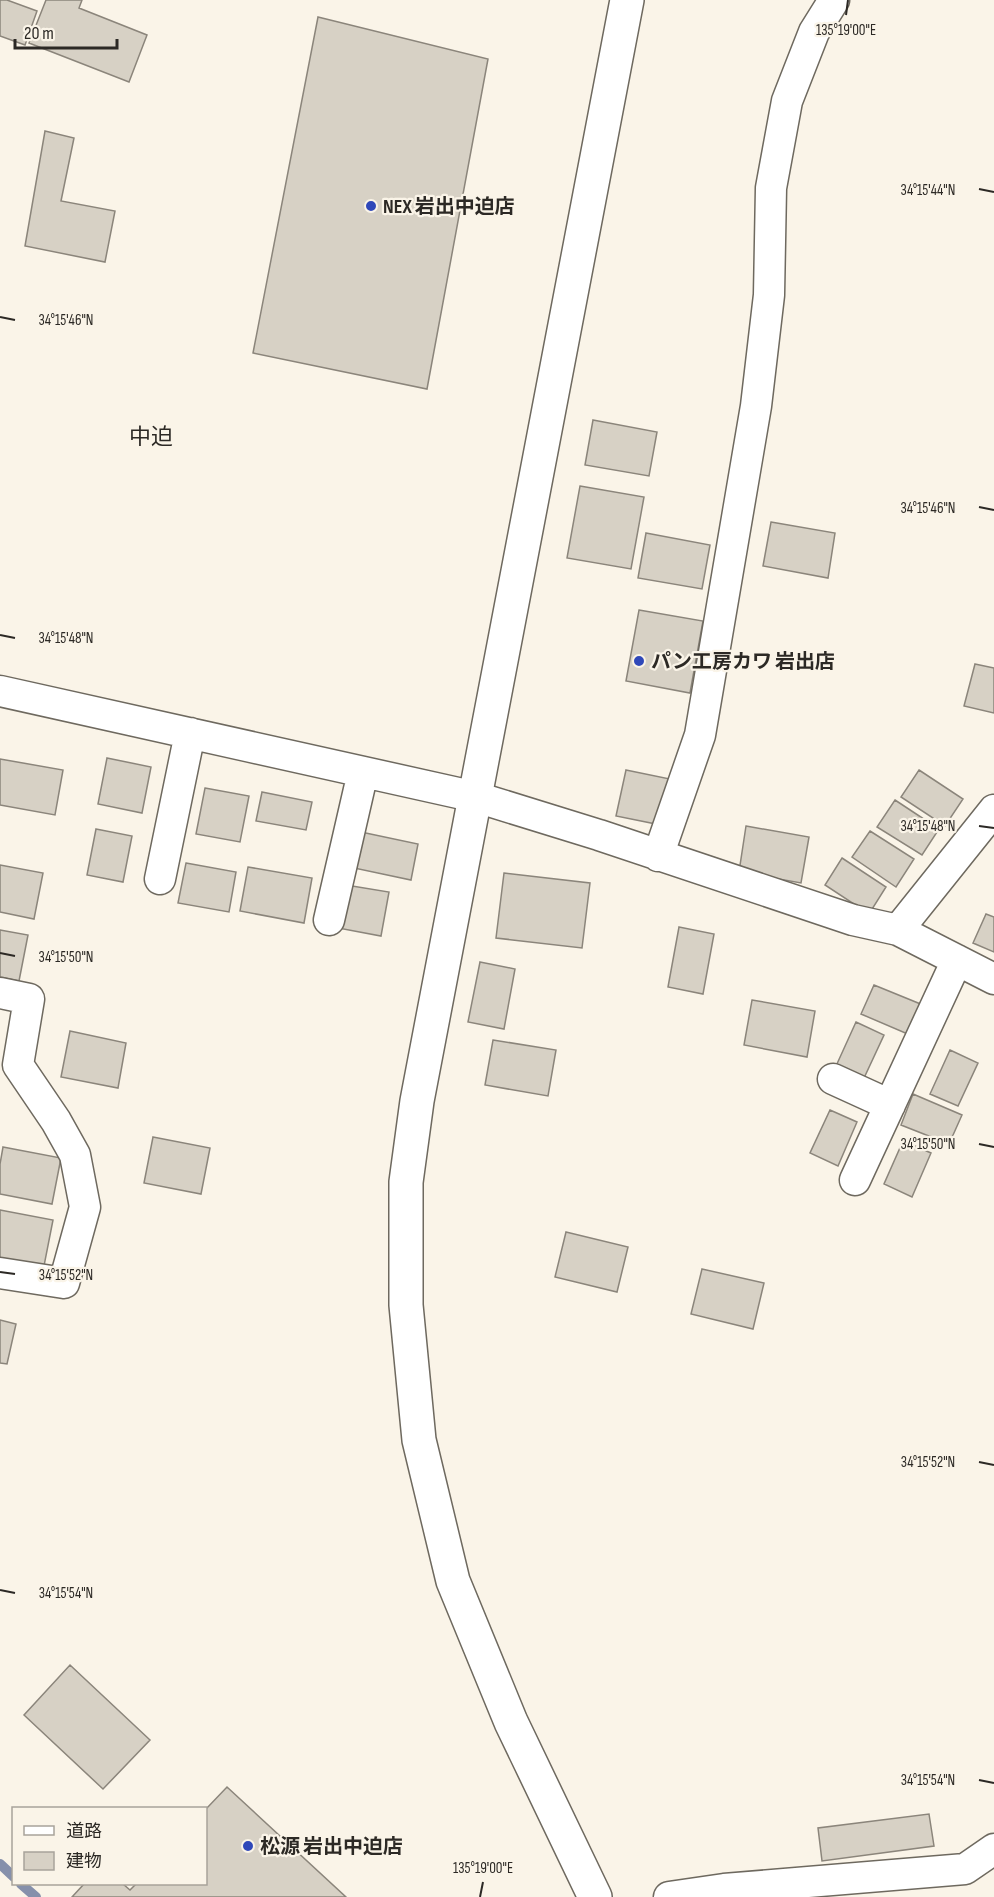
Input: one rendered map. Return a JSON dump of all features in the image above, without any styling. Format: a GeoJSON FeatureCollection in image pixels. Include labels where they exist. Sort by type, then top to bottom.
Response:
{"type":"FeatureCollection","features":[{"type":"Feature","properties":{"kind":"street"},"geometry":{"type":"LineString","coordinates":[[595,1897],[511,1722],[453,1581],[419,1440],[406,1305],[406,1182],[417,1101],[627,0]]}},
{"type":"Feature","properties":{"kind":"street"},"geometry":{"type":"LineString","coordinates":[[658,856],[700,735],[756,406],[769,295],[771,188],[787,101],[814,32],[834,0]]}},
{"type":"Feature","properties":{"kind":"street"},"geometry":{"type":"LineString","coordinates":[[0,692],[476,797],[599,835],[853,920],[898,930],[994,979]]}},
{"type":"Feature","properties":{"kind":"street"},"geometry":{"type":"LineString","coordinates":[[160,879],[190,733]]}},
{"type":"Feature","properties":{"kind":"street"},"geometry":{"type":"LineString","coordinates":[[329,920],[363,771]]}},
{"type":"Feature","properties":{"kind":"street"},"geometry":{"type":"LineString","coordinates":[[898,930],[994,810]]}},
{"type":"Feature","properties":{"kind":"street"},"geometry":{"type":"LineString","coordinates":[[855,1180],[957,960]]}},
{"type":"Feature","properties":{"kind":"street"},"geometry":{"type":"LineString","coordinates":[[0,993],[29,999],[18,1065],[56,1121],[75,1155],[85,1206],[64,1283],[0,1273]]}},
{"type":"Feature","properties":{"kind":"street"},"geometry":{"type":"LineString","coordinates":[[833,1079],[890,1105]]}},
{"type":"Feature","properties":{"kind":"street"},"geometry":{"type":"LineString","coordinates":[[669,1897],[724,1889],[965,1869],[994,1849]]}},
{"type":"Feature","properties":{"kind":"building"},"geometry":{"type":"Polygon","coordinates":[[[0,0],[7,0],[37,11],[25,45],[0,36],[0,0]]]}},
{"type":"Feature","properties":{"kind":"building"},"geometry":{"type":"Polygon","coordinates":[[[46,0],[82,0],[79,8],[147,35],[129,82],[29,43],[46,0]]]}},
{"type":"Feature","properties":{"kind":"building","name":"NEX 岩出中迫店"},"geometry":{"type":"Polygon","coordinates":[[[318,17],[488,59],[427,389],[253,353],[318,17]]]}},
{"type":"Feature","properties":{"kind":"building"},"geometry":{"type":"Polygon","coordinates":[[[45,131],[74,138],[61,201],[115,211],[105,262],[25,246],[45,131]]]}},
{"type":"Feature","properties":{"kind":"building"},"geometry":{"type":"Polygon","coordinates":[[[593,420],[657,432],[649,476],[585,465],[593,420]]]}},
{"type":"Feature","properties":{"kind":"building"},"geometry":{"type":"Polygon","coordinates":[[[580,486],[644,497],[631,569],[567,558],[580,486]]]}},
{"type":"Feature","properties":{"kind":"building"},"geometry":{"type":"Polygon","coordinates":[[[771,522],[835,533],[828,578],[763,566],[771,522]]]}},
{"type":"Feature","properties":{"kind":"building"},"geometry":{"type":"Polygon","coordinates":[[[646,533],[710,545],[702,589],[638,578],[646,533]]]}},
{"type":"Feature","properties":{"kind":"building"},"geometry":{"type":"Polygon","coordinates":[[[639,610],[703,621],[690,693],[626,681],[639,610]]]}},
{"type":"Feature","properties":{"kind":"building"},"geometry":{"type":"Polygon","coordinates":[[[975,664],[994,668],[994,713],[964,706],[975,664]]]}},
{"type":"Feature","properties":{"kind":"building"},"geometry":{"type":"Polygon","coordinates":[[[107,758],[151,767],[142,813],[98,804],[107,758]]]}},
{"type":"Feature","properties":{"kind":"building"},"geometry":{"type":"Polygon","coordinates":[[[0,759],[63,770],[55,815],[0,805],[0,759]]]}},
{"type":"Feature","properties":{"kind":"building"},"geometry":{"type":"Polygon","coordinates":[[[626,770],[670,779],[661,825],[616,816],[626,770]]]}},
{"type":"Feature","properties":{"kind":"building"},"geometry":{"type":"Polygon","coordinates":[[[919,770],[963,799],[945,826],[901,797],[919,770]]]}},
{"type":"Feature","properties":{"kind":"building"},"geometry":{"type":"Polygon","coordinates":[[[205,788],[249,796],[240,842],[196,834],[205,788]]]}},
{"type":"Feature","properties":{"kind":"building"},"geometry":{"type":"Polygon","coordinates":[[[262,792],[312,802],[306,830],[256,821],[262,792]]]}},
{"type":"Feature","properties":{"kind":"building"},"geometry":{"type":"Polygon","coordinates":[[[895,800],[939,829],[922,855],[877,827],[895,800]]]}},
{"type":"Feature","properties":{"kind":"building"},"geometry":{"type":"Polygon","coordinates":[[[746,826],[809,837],[801,883],[739,872],[746,826]]]}},
{"type":"Feature","properties":{"kind":"building"},"geometry":{"type":"Polygon","coordinates":[[[96,829],[132,836],[123,882],[87,875],[96,829]]]}},
{"type":"Feature","properties":{"kind":"building"},"geometry":{"type":"Polygon","coordinates":[[[870,831],[914,859],[896,887],[852,857],[870,831]]]}},
{"type":"Feature","properties":{"kind":"building"},"geometry":{"type":"Polygon","coordinates":[[[361,832],[418,844],[411,880],[354,868],[361,832]]]}},
{"type":"Feature","properties":{"kind":"building"},"geometry":{"type":"Polygon","coordinates":[[[842,858],[886,887],[869,914],[825,885],[842,858]]]}},
{"type":"Feature","properties":{"kind":"building"},"geometry":{"type":"Polygon","coordinates":[[[186,863],[236,872],[229,912],[178,903],[186,863]]]}},
{"type":"Feature","properties":{"kind":"building"},"geometry":{"type":"Polygon","coordinates":[[[0,865],[43,873],[34,919],[0,912],[0,865]]]}},
{"type":"Feature","properties":{"kind":"building"},"geometry":{"type":"Polygon","coordinates":[[[248,867],[312,878],[304,923],[240,911],[248,867]]]}},
{"type":"Feature","properties":{"kind":"building"},"geometry":{"type":"Polygon","coordinates":[[[504,873],[590,883],[582,948],[496,938],[504,873]]]}},
{"type":"Feature","properties":{"kind":"building"},"geometry":{"type":"Polygon","coordinates":[[[346,885],[389,892],[381,936],[338,928],[346,885]]]}},
{"type":"Feature","properties":{"kind":"building"},"geometry":{"type":"Polygon","coordinates":[[[986,914],[994,917],[994,952],[973,943],[986,914]]]}},
{"type":"Feature","properties":{"kind":"building"},"geometry":{"type":"Polygon","coordinates":[[[679,927],[714,934],[703,994],[668,987],[679,927]]]}},
{"type":"Feature","properties":{"kind":"building"},"geometry":{"type":"Polygon","coordinates":[[[0,930],[28,935],[19,981],[0,977],[0,930]]]}},
{"type":"Feature","properties":{"kind":"building"},"geometry":{"type":"Polygon","coordinates":[[[480,962],[515,969],[504,1029],[468,1022],[480,962]]]}},
{"type":"Feature","properties":{"kind":"building"},"geometry":{"type":"Polygon","coordinates":[[[874,985],[923,1005],[910,1035],[861,1014],[874,985]]]}},
{"type":"Feature","properties":{"kind":"building"},"geometry":{"type":"Polygon","coordinates":[[[752,1000],[815,1011],[807,1057],[744,1045],[752,1000]]]}},
{"type":"Feature","properties":{"kind":"building"},"geometry":{"type":"Polygon","coordinates":[[[856,1022],[884,1035],[864,1078],[836,1066],[856,1022]]]}},
{"type":"Feature","properties":{"kind":"building"},"geometry":{"type":"Polygon","coordinates":[[[70,1031],[126,1043],[118,1088],[61,1077],[70,1031]]]}},
{"type":"Feature","properties":{"kind":"building"},"geometry":{"type":"Polygon","coordinates":[[[493,1040],[556,1050],[548,1096],[485,1085],[493,1040]]]}},
{"type":"Feature","properties":{"kind":"building"},"geometry":{"type":"Polygon","coordinates":[[[950,1050],[978,1063],[958,1106],[930,1094],[950,1050]]]}},
{"type":"Feature","properties":{"kind":"building"},"geometry":{"type":"Polygon","coordinates":[[[913,1094],[962,1115],[949,1144],[901,1125],[913,1094]]]}},
{"type":"Feature","properties":{"kind":"building"},"geometry":{"type":"Polygon","coordinates":[[[830,1110],[857,1122],[838,1166],[810,1153],[830,1110]]]}},
{"type":"Feature","properties":{"kind":"building"},"geometry":{"type":"Polygon","coordinates":[[[153,1137],[210,1148],[201,1194],[144,1183],[153,1137]]]}},
{"type":"Feature","properties":{"kind":"building"},"geometry":{"type":"Polygon","coordinates":[[[903,1141],[931,1153],[912,1197],[884,1184],[903,1141]]]}},
{"type":"Feature","properties":{"kind":"building"},"geometry":{"type":"Polygon","coordinates":[[[3,1147],[61,1158],[52,1204],[0,1194],[0,1164],[3,1147]]]}},
{"type":"Feature","properties":{"kind":"building"},"geometry":{"type":"Polygon","coordinates":[[[0,1210],[53,1220],[44,1266],[0,1258],[0,1210]]]}},
{"type":"Feature","properties":{"kind":"building"},"geometry":{"type":"Polygon","coordinates":[[[566,1232],[628,1247],[617,1292],[555,1277],[566,1232]]]}},
{"type":"Feature","properties":{"kind":"building"},"geometry":{"type":"Polygon","coordinates":[[[702,1269],[764,1283],[753,1329],[691,1314],[702,1269]]]}},
{"type":"Feature","properties":{"kind":"building"},"geometry":{"type":"Polygon","coordinates":[[[0,1320],[16,1324],[7,1364],[0,1363],[0,1320]]]}},
{"type":"Feature","properties":{"kind":"building"},"geometry":{"type":"Polygon","coordinates":[[[70,1665],[150,1740],[103,1789],[24,1715],[70,1665]]]}},
{"type":"Feature","properties":{"kind":"building","name":"松源 岩出中迫店"},"geometry":{"type":"Polygon","coordinates":[[[227,1787],[346,1897],[72,1897],[83,1885],[124,1885],[130,1890],[135,1885],[207,1885],[207,1808],[227,1787]]]}},
{"type":"Feature","properties":{"kind":"building"},"geometry":{"type":"Polygon","coordinates":[[[929,1814],[934,1846],[822,1861],[818,1828],[929,1814]]]}},
{"type":"Feature","properties":{"kind":"waterway"},"geometry":{"type":"LineString","coordinates":[[0,1864],[12,1875]]}},
{"type":"Feature","properties":{"kind":"waterway"},"geometry":{"type":"LineString","coordinates":[[22,1885],[36,1897]]}},
{"type":"Feature","properties":{"kind":"place","name":"NEX 岩出中迫店"},"geometry":{"type":"Point","coordinates":[371,206]}},
{"type":"Feature","properties":{"kind":"place","name":"パン工房カワ 岩出店"},"geometry":{"type":"Point","coordinates":[639,661]}},
{"type":"Feature","properties":{"kind":"place","name":"松源 岩出中迫店"},"geometry":{"type":"Point","coordinates":[248,1846]}},
{"type":"Feature","properties":{"kind":"district","name":"中迫"},"geometry":{"type":"Point","coordinates":[151,436]}}]}
